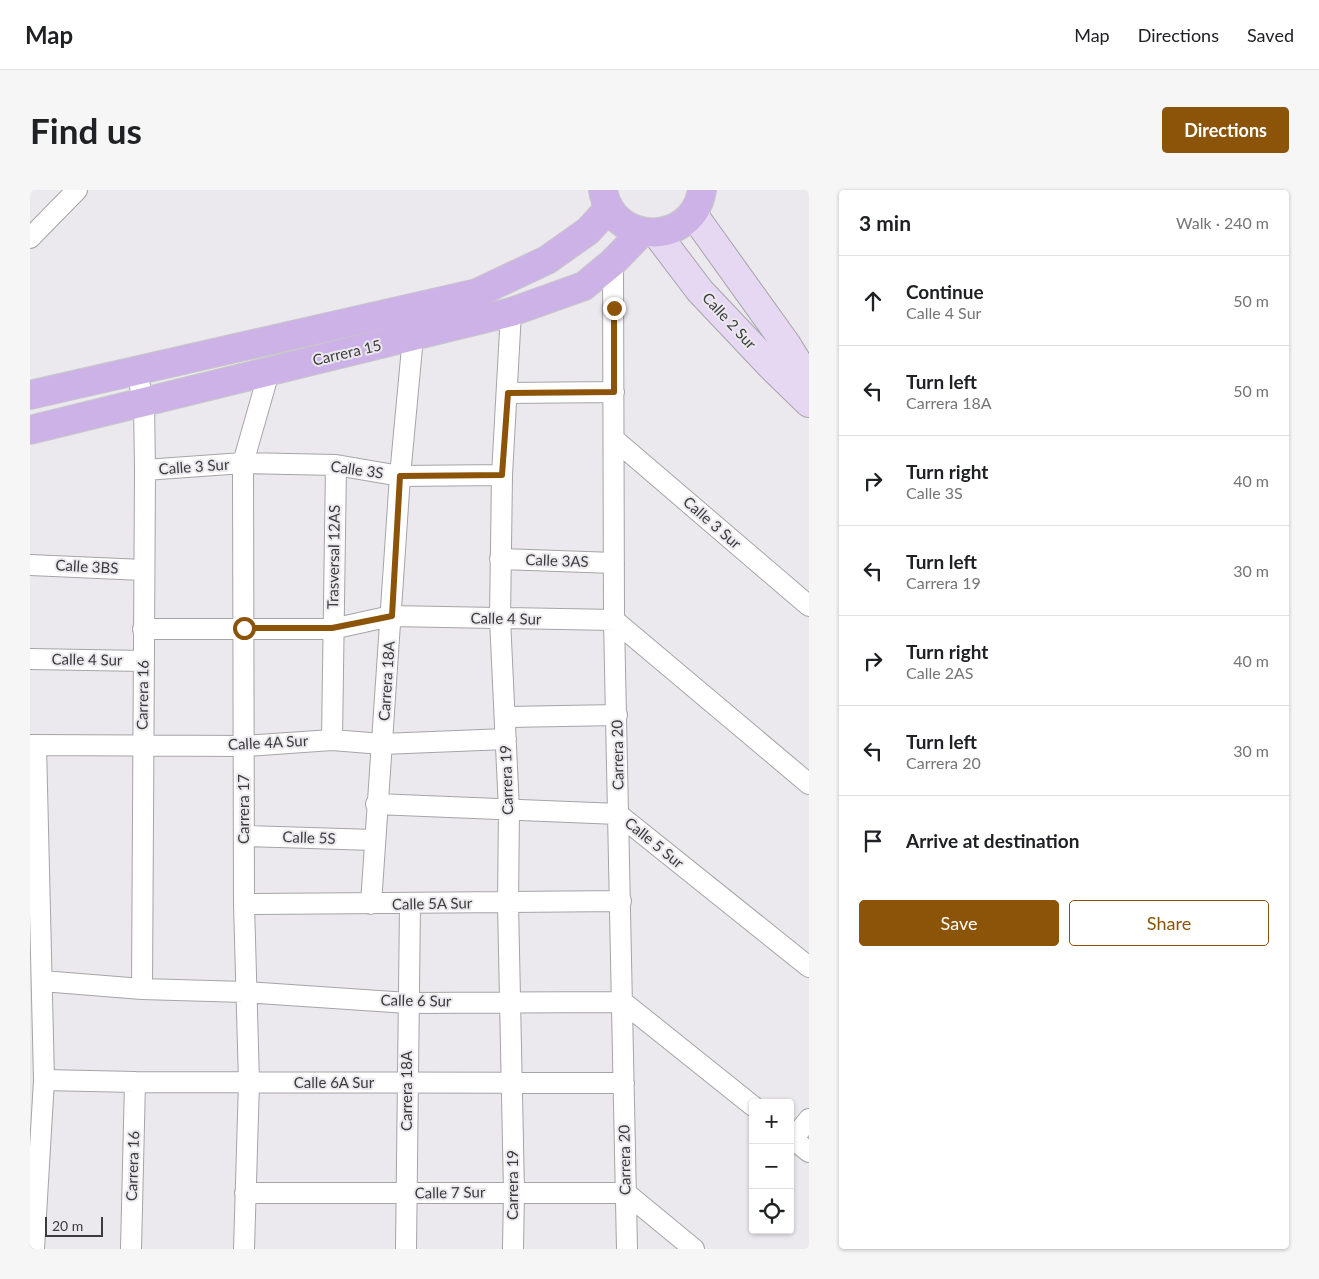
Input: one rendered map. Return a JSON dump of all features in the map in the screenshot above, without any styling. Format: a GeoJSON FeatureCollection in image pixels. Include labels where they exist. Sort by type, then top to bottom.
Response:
{"type":"FeatureCollection","features":[{"type":"Feature","properties":{"kind":"main road"},"geometry":{"type":"LineString","coordinates":[[606,199],[626,226],[649,232],[670,230],[682,224],[697,202]]}},
{"type":"Feature","properties":{"kind":"main road","name":"Carrera 15"},"geometry":{"type":"LineString","coordinates":[[30,395],[477,293],[547,260],[588,231],[606,199]]}},
{"type":"Feature","properties":{"kind":"main road","name":"Carrera 15"},"geometry":{"type":"LineString","coordinates":[[30,430],[512,312],[584,286],[649,232]]}},
{"type":"Feature","properties":{"kind":"street"},"geometry":{"type":"LineString","coordinates":[[30,238],[77,190]]}},
{"type":"Feature","properties":{"kind":"street","name":"Calle 2 Sur"},"geometry":{"type":"LineString","coordinates":[[697,202],[809,381]]}},
{"type":"Feature","properties":{"kind":"street","name":"Calle 2 Sur"},"geometry":{"type":"LineString","coordinates":[[649,232],[700,291],[770,366],[809,403]]}},
{"type":"Feature","properties":{"kind":"street","name":"Carrera 20"},"geometry":{"type":"LineString","coordinates":[[613,262],[614,620],[627,1249]]}},
{"type":"Feature","properties":{"kind":"street","name":"Carrera 19"},"geometry":{"type":"LineString","coordinates":[[512,312],[502,475],[500,619],[509,810],[508,903],[514,1192],[513,1249]]}},
{"type":"Feature","properties":{"kind":"street","name":"Carrera 18A"},"geometry":{"type":"LineString","coordinates":[[371,904],[376,804],[392,616],[400,476],[412,337]]}},
{"type":"Feature","properties":{"kind":"street","name":"Carrera 16"},"geometry":{"type":"LineString","coordinates":[[136,370],[144,402],[145,470],[142,989]]}},
{"type":"Feature","properties":{"kind":"street","name":"Carrera 17"},"geometry":{"type":"LineString","coordinates":[[244,1249],[249,1082],[244,904],[243,463],[269,372]]}},
{"type":"Feature","properties":{"kind":"street"},"geometry":{"type":"LineString","coordinates":[[508,393],[614,392]]}},
{"type":"Feature","properties":{"kind":"street","name":"Calle 3 Sur"},"geometry":{"type":"LineString","coordinates":[[614,439],[809,606]]}},
{"type":"Feature","properties":{"kind":"street","name":"Calle 3S"},"geometry":{"type":"LineString","coordinates":[[243,463],[336,465],[400,476],[502,475]]}},
{"type":"Feature","properties":{"kind":"street","name":"Calle 3 Sur"},"geometry":{"type":"LineString","coordinates":[[145,470],[243,463]]}},
{"type":"Feature","properties":{"kind":"street","name":"Trasversal 12AS"},"geometry":{"type":"LineString","coordinates":[[332,740],[332,628],[336,465]]}},
{"type":"Feature","properties":{"kind":"street","name":"Calle 3AS"},"geometry":{"type":"LineString","coordinates":[[500,559],[614,563]]}},
{"type":"Feature","properties":{"kind":"street","name":"Calle 3BS"},"geometry":{"type":"LineString","coordinates":[[30,564],[143,570]]}},
{"type":"Feature","properties":{"kind":"street","name":"Calle 4 Sur"},"geometry":{"type":"LineString","coordinates":[[143,629],[332,628],[392,616],[614,620]]}},
{"type":"Feature","properties":{"kind":"street"},"geometry":{"type":"LineString","coordinates":[[614,620],[809,784]]}},
{"type":"Feature","properties":{"kind":"street","name":"Calle 4 Sur"},"geometry":{"type":"LineString","coordinates":[[30,659],[144,660]]}},
{"type":"Feature","properties":{"kind":"street"},"geometry":{"type":"LineString","coordinates":[[505,717],[617,714]]}},
{"type":"Feature","properties":{"kind":"street","name":"Calle 4A Sur"},"geometry":{"type":"LineString","coordinates":[[33,745],[245,746],[332,740],[382,744],[506,739]]}},
{"type":"Feature","properties":{"kind":"street"},"geometry":{"type":"LineString","coordinates":[[33,745],[34,841],[42,981],[44,1080],[34,1172],[34,1249]]}},
{"type":"Feature","properties":{"kind":"street","name":"Calle 5 Sur"},"geometry":{"type":"LineString","coordinates":[[376,804],[618,814],[809,967]]}},
{"type":"Feature","properties":{"kind":"street","name":"Calle 5S"},"geometry":{"type":"LineString","coordinates":[[244,836],[374,840]]}},
{"type":"Feature","properties":{"kind":"street","name":"Calle 5A Sur"},"geometry":{"type":"LineString","coordinates":[[244,904],[621,902]]}},
{"type":"Feature","properties":{"kind":"street","name":"Carrera 18A"},"geometry":{"type":"LineString","coordinates":[[406,1249],[410,904]]}},
{"type":"Feature","properties":{"kind":"street","name":"Calle 6 Sur"},"geometry":{"type":"LineString","coordinates":[[42,981],[142,989],[245,992],[408,1003],[623,1002]]}},
{"type":"Feature","properties":{"kind":"street"},"geometry":{"type":"LineString","coordinates":[[623,1002],[749,1103]]}},
{"type":"Feature","properties":{"kind":"street","name":"Calle 6A Sur"},"geometry":{"type":"LineString","coordinates":[[44,1080],[135,1082],[624,1083]]}},
{"type":"Feature","properties":{"kind":"street","name":"Carrera 16"},"geometry":{"type":"LineString","coordinates":[[130,1249],[135,1082]]}},
{"type":"Feature","properties":{"kind":"street"},"geometry":{"type":"LineString","coordinates":[[794,1136],[809,1119]]}},
{"type":"Feature","properties":{"kind":"street"},"geometry":{"type":"LineString","coordinates":[[794,1140],[809,1152]]}},
{"type":"Feature","properties":{"kind":"street","name":"Calle 7 Sur"},"geometry":{"type":"LineString","coordinates":[[245,1193],[626,1193]]}},
{"type":"Feature","properties":{"kind":"street"},"geometry":{"type":"LineString","coordinates":[[626,1193],[694,1249]]}},
{"type":"Feature","properties":{"kind":"route"},"geometry":{"type":"LineString","coordinates":[[244,628],[332,628],[392,616],[400,476],[502,475],[508,393],[614,392],[614,308]]}}]}
